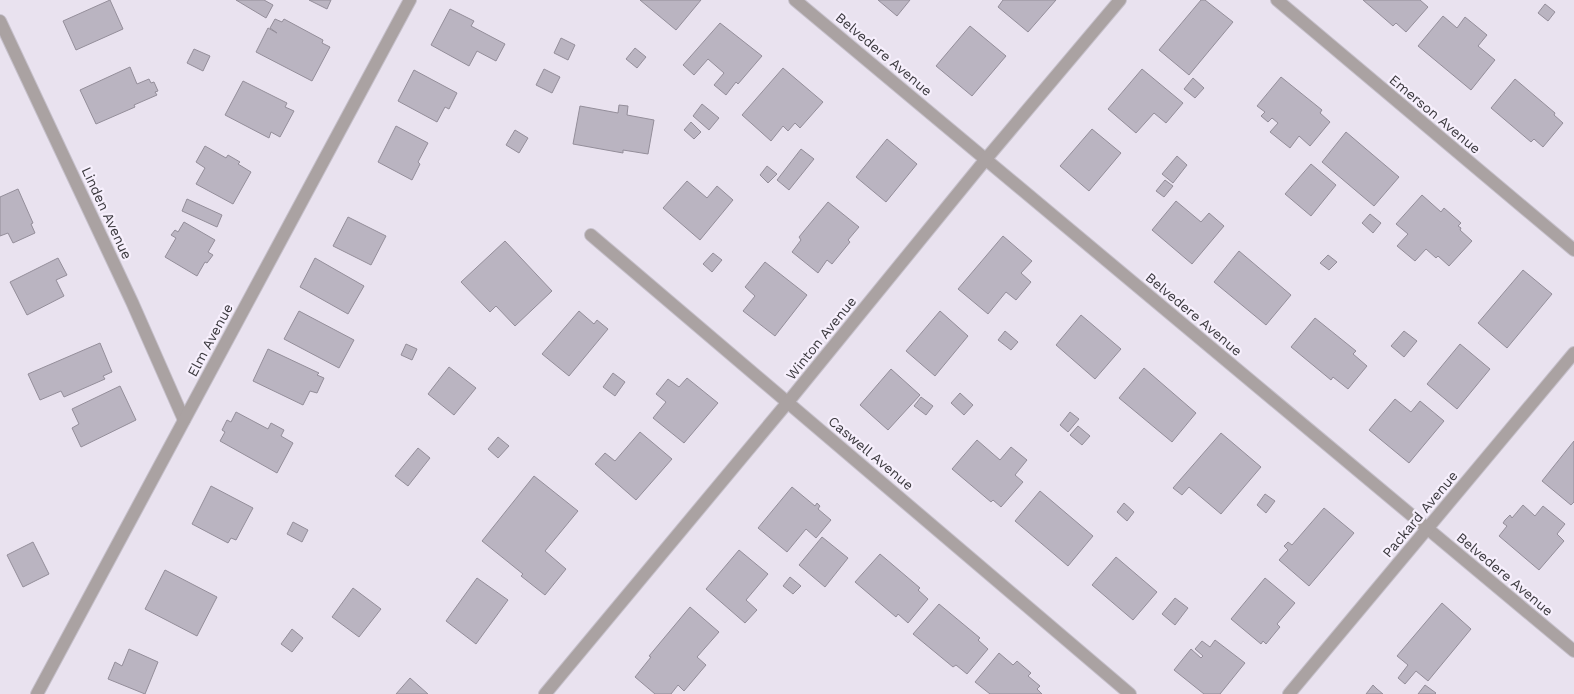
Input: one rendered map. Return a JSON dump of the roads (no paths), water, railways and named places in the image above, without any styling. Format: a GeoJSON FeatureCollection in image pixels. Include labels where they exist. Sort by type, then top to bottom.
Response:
{"type":"FeatureCollection","features":[{"type":"Feature","properties":{"kind":"street","name":"Elm Avenue"},"geometry":{"type":"LineString","coordinates":[[37,694],[410,0]]}},
{"type":"Feature","properties":{"kind":"street","name":"Belvedere Avenue"},"geometry":{"type":"LineString","coordinates":[[795,0],[1574,651]]}},
{"type":"Feature","properties":{"kind":"street","name":"Winton Avenue"},"geometry":{"type":"LineString","coordinates":[[545,694],[1120,0]]}},
{"type":"Feature","properties":{"kind":"street","name":"Emerson Avenue"},"geometry":{"type":"LineString","coordinates":[[1278,0],[1574,250]]}},
{"type":"Feature","properties":{"kind":"street","name":"Linden Avenue"},"geometry":{"type":"LineString","coordinates":[[0,22],[132,302],[184,420]]}},
{"type":"Feature","properties":{"kind":"street","name":"Caswell Avenue"},"geometry":{"type":"LineString","coordinates":[[591,235],[1130,694]]}},
{"type":"Feature","properties":{"kind":"street","name":"Packard Avenue"},"geometry":{"type":"LineString","coordinates":[[1288,694],[1574,353]]}}]}
